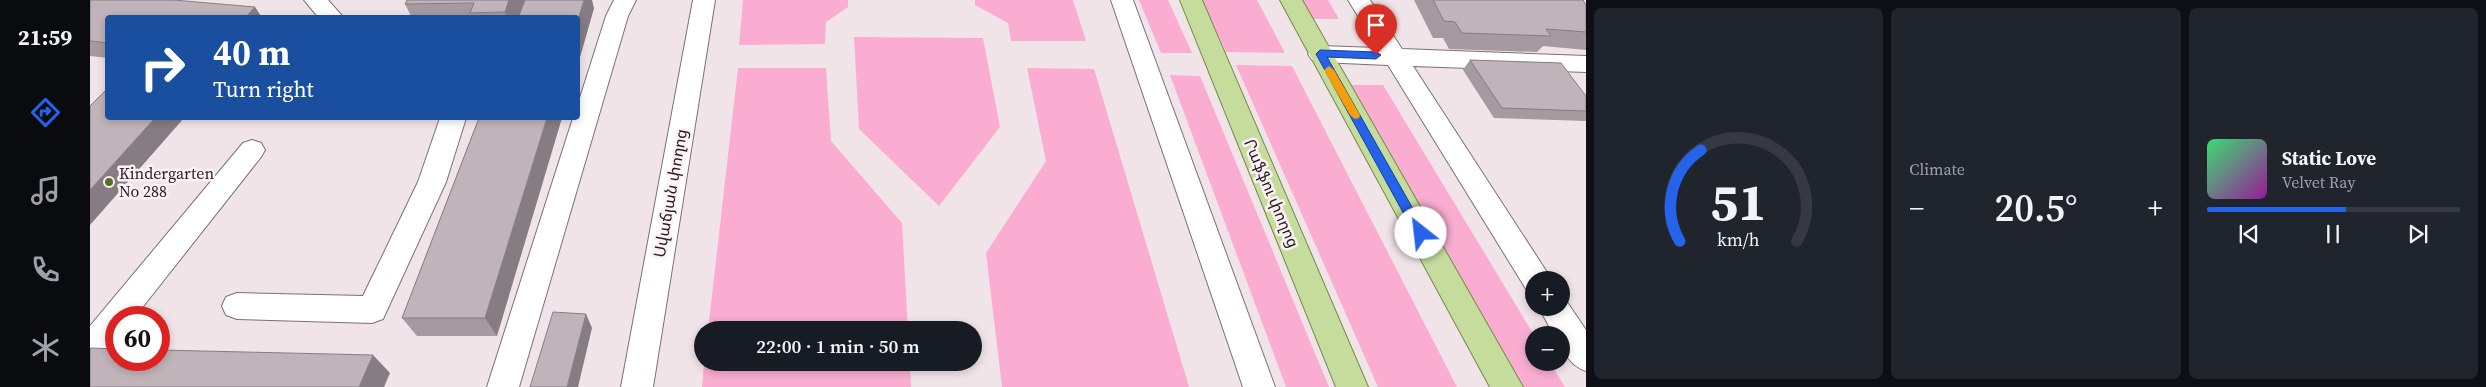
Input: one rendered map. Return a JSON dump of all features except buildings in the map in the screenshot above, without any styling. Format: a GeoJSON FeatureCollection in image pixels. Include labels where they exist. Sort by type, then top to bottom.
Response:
{"type":"FeatureCollection","features":[{"type":"Feature","properties":{"kind":"main road","name":"Րաֆֆու փողոց"},"geometry":{"type":"LineString","coordinates":[[1191,0],[1352,387]]}},
{"type":"Feature","properties":{"kind":"main road"},"geometry":{"type":"LineString","coordinates":[[1291,0],[1507,387]]}},
{"type":"Feature","properties":{"kind":"street"},"geometry":{"type":"LineString","coordinates":[[315,0],[330,15]]}},
{"type":"Feature","properties":{"kind":"street"},"geometry":{"type":"LineString","coordinates":[[503,387],[616,16],[626,0]]}},
{"type":"Feature","properties":{"kind":"street","name":"Սվաճյան փողոց"},"geometry":{"type":"LineString","coordinates":[[637,387],[704,0]]}},
{"type":"Feature","properties":{"kind":"street"},"geometry":{"type":"LineString","coordinates":[[1122,0],[1259,387]]}},
{"type":"Feature","properties":{"kind":"street"},"geometry":{"type":"LineString","coordinates":[[1359,0],[1531,271]]}},
{"type":"Feature","properties":{"kind":"street"},"geometry":{"type":"LineString","coordinates":[[1320,54],[1586,64]]}},
{"type":"Feature","properties":{"kind":"street"},"geometry":{"type":"LineString","coordinates":[[237,306],[372,310],[432,182],[452,120]]}},
{"type":"Feature","properties":{"kind":"street"},"geometry":{"type":"LineString","coordinates":[[90,349],[252,150]]}},
{"type":"Feature","properties":{"kind":"street"},"geometry":{"type":"LineString","coordinates":[[1559,316],[1586,357]]}},
{"type":"Feature","properties":{"kind":"shaded area"},"geometry":{"type":"Polygon","coordinates":[[[743,0],[848,0],[848,7],[826,22],[825,44],[739,45],[743,0]]]}},
{"type":"Feature","properties":{"kind":"shaded area"},"geometry":{"type":"Polygon","coordinates":[[[975,0],[1073,0],[1086,41],[1011,41],[1008,23],[975,5],[975,0]]]}},
{"type":"Feature","properties":{"kind":"shaded area"},"geometry":{"type":"Polygon","coordinates":[[[1139,0],[1168,0],[1192,53],[1161,53],[1139,0]]]}},
{"type":"Feature","properties":{"kind":"shaded area"},"geometry":{"type":"Polygon","coordinates":[[[1202,0],[1257,0],[1285,53],[1226,52],[1202,0]]]}},
{"type":"Feature","properties":{"kind":"shaded area"},"geometry":{"type":"Polygon","coordinates":[[[1302,0],[1328,0],[1339,19],[1312,19],[1302,0]]]}},
{"type":"Feature","properties":{"kind":"shaded area"},"geometry":{"type":"Polygon","coordinates":[[[854,37],[983,38],[1000,127],[939,206],[859,129],[854,37]]]}},
{"type":"Feature","properties":{"kind":"shaded area"},"geometry":{"type":"Polygon","coordinates":[[[1236,65],[1292,66],[1457,387],[1378,387],[1236,65]]]}},
{"type":"Feature","properties":{"kind":"shaded area"},"geometry":{"type":"Polygon","coordinates":[[[738,68],[826,68],[831,141],[902,223],[907,321],[709,321],[738,68]]]}},
{"type":"Feature","properties":{"kind":"shaded area"},"geometry":{"type":"Polygon","coordinates":[[[1027,68],[1094,69],[1189,387],[1002,387],[986,253],[1046,161],[1027,68]]]}},
{"type":"Feature","properties":{"kind":"shaded area"},"geometry":{"type":"Polygon","coordinates":[[[1170,75],[1200,76],[1329,387],[1286,387],[1170,75]]]}},
{"type":"Feature","properties":{"kind":"shaded area"},"geometry":{"type":"Polygon","coordinates":[[[1351,85],[1383,85],[1529,326],[1525,326],[1525,371],[1555,371],[1565,387],[1522,387],[1351,85]]]}},
{"type":"Feature","properties":{"kind":"shaded area"},"geometry":{"type":"Polygon","coordinates":[[[703,371],[910,371],[911,387],[702,387],[703,371]]]}},
{"type":"Feature","properties":{"kind":"slow traffic"},"geometry":{"type":"LineString","coordinates":[[1329,70],[1355,115]]}},
{"type":"Feature","properties":{"kind":"place","name":"Kindergarten No 288"},"geometry":{"type":"Point","coordinates":[109,182]}},
{"type":"Feature","properties":{"kind":"route"},"geometry":{"type":"LineString","coordinates":[[1376,55],[1320,54],[1421,233]]}}]}
